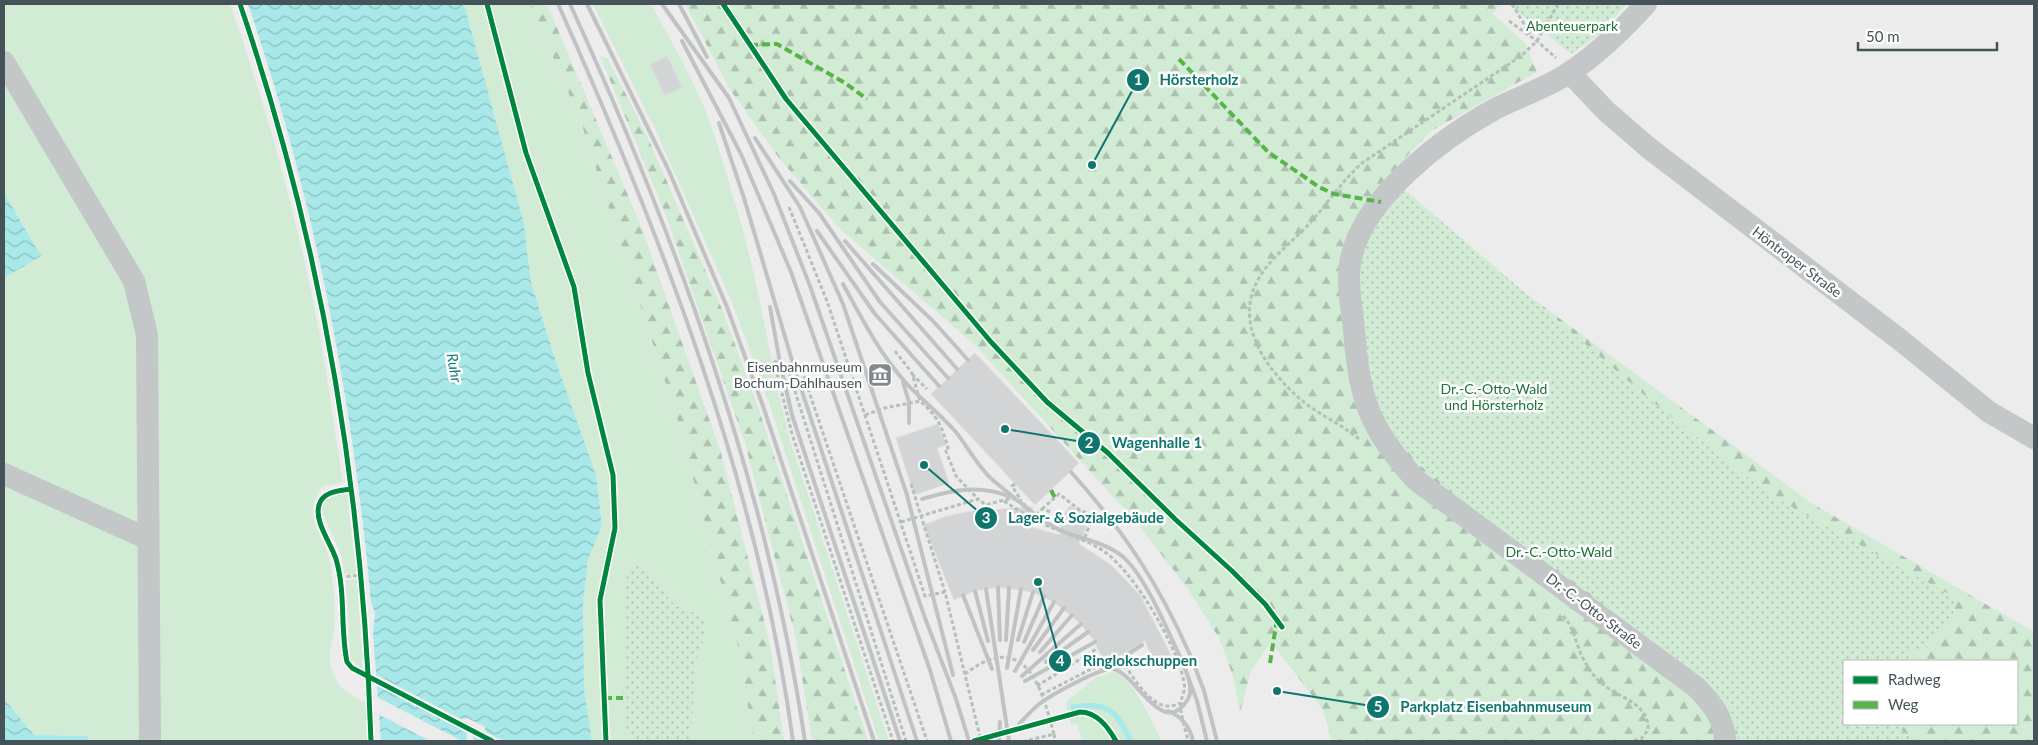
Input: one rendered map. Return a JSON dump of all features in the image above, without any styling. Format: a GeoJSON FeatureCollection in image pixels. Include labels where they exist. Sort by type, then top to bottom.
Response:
{"type":"FeatureCollection","features":[{"type":"Feature","properties":{"kind":"street","name":"Dr.-C.-Otto-Straße"},"geometry":{"type":"LineString","coordinates":[[1646,4],[1600,49],[1570,73],[1497,108],[1471,123],[1429,154],[1381,202],[1363,228],[1351,266],[1351,299],[1359,378],[1375,427],[1395,457],[1416,480],[1696,687],[1707,698],[1722,721],[1725,741]]}},
{"type":"Feature","properties":{"kind":"street"},"geometry":{"type":"LineString","coordinates":[[4,62],[134,282],[147,335],[150,741]]}},
{"type":"Feature","properties":{"kind":"street","name":"Höntroper Straße"},"geometry":{"type":"LineString","coordinates":[[1570,73],[1606,111],[1650,149],[1899,339],[1989,412],[2034,438]]}},
{"type":"Feature","properties":{"kind":"street"},"geometry":{"type":"LineString","coordinates":[[4,474],[148,539]]}},
{"type":"Feature","properties":{"kind":"path"},"geometry":{"type":"LineString","coordinates":[[1512,4],[1531,37]]}},
{"type":"Feature","properties":{"kind":"path"},"geometry":{"type":"LineString","coordinates":[[1334,194],[1362,163],[1520,56],[1538,41],[1558,4]]}},
{"type":"Feature","properties":{"kind":"path"},"geometry":{"type":"LineString","coordinates":[[1502,15],[1538,41],[1570,73]]}},
{"type":"Feature","properties":{"kind":"path"},"geometry":{"type":"LineString","coordinates":[[1545,48],[1550,40]]}},
{"type":"Feature","properties":{"kind":"path"},"geometry":{"type":"LineString","coordinates":[[789,207],[827,301],[925,596],[945,592]]}},
{"type":"Feature","properties":{"kind":"path"},"geometry":{"type":"LineString","coordinates":[[895,351],[927,389]]}},
{"type":"Feature","properties":{"kind":"path"},"geometry":{"type":"LineString","coordinates":[[893,741],[792,434],[774,361],[787,366],[794,367],[800,365],[927,741]]}},
{"type":"Feature","properties":{"kind":"path"},"geometry":{"type":"LineString","coordinates":[[787,366],[906,741]]}},
{"type":"Feature","properties":{"kind":"path"},"geometry":{"type":"LineString","coordinates":[[912,373],[920,401],[936,416],[941,424],[948,448],[945,449],[956,476],[987,507],[1014,497],[1021,500]]}},
{"type":"Feature","properties":{"kind":"path"},"geometry":{"type":"LineString","coordinates":[[865,415],[885,408],[920,401]]}},
{"type":"Feature","properties":{"kind":"path"},"geometry":{"type":"LineString","coordinates":[[911,484],[945,592],[980,741]]}},
{"type":"Feature","properties":{"kind":"path"},"geometry":{"type":"LineString","coordinates":[[1015,484],[1012,486],[1028,508],[1032,518]]}},
{"type":"Feature","properties":{"kind":"path"},"geometry":{"type":"LineString","coordinates":[[1032,518],[1059,494],[1081,511],[1094,515],[1083,541]]}},
{"type":"Feature","properties":{"kind":"path"},"geometry":{"type":"LineString","coordinates":[[901,522],[978,499]]}},
{"type":"Feature","properties":{"kind":"path"},"geometry":{"type":"LineString","coordinates":[[1003,500],[1056,531],[1100,548],[1126,572],[1158,620],[1184,679],[1186,692],[1180,703],[1188,741]]}},
{"type":"Feature","properties":{"kind":"path"},"geometry":{"type":"LineString","coordinates":[[1042,510],[1051,512]]}},
{"type":"Feature","properties":{"kind":"path"},"geometry":{"type":"LineString","coordinates":[[340,577],[362,575]]}},
{"type":"Feature","properties":{"kind":"path"},"geometry":{"type":"LineString","coordinates":[[1037,686],[1098,648]]}},
{"type":"Feature","properties":{"kind":"path"},"geometry":{"type":"LineString","coordinates":[[1085,656],[1093,668]]}},
{"type":"Feature","properties":{"kind":"path"},"geometry":{"type":"LineString","coordinates":[[965,674],[989,660],[1009,658],[1026,667],[1041,695],[1055,741]]}},
{"type":"Feature","properties":{"kind":"path"},"geometry":{"type":"LineString","coordinates":[[1041,695],[1093,668],[1126,667],[1143,691],[1157,703],[1169,707],[1180,703]]}},
{"type":"Feature","properties":{"kind":"path"},"geometry":{"type":"LineString","coordinates":[[1025,741],[1054,734]]}},
{"type":"Feature","properties":{"kind":"green space"},"geometry":{"type":"Polygon","coordinates":[[[4,4],[230,4],[270,127],[302,252],[320,337],[343,483],[323,486],[316,497],[313,508],[313,517],[325,545],[331,567],[335,617],[330,649],[330,664],[340,686],[366,703],[367,741],[88,741],[88,736],[34,735],[4,699],[4,4]]]}},
{"type":"Feature","properties":{"kind":"green space"},"geometry":{"type":"Polygon","coordinates":[[[464,4],[530,4],[581,122],[677,418],[741,658],[753,741],[592,741],[584,689],[583,603],[588,560],[602,525],[596,475],[553,353],[531,282],[524,224],[464,4]]]}},
{"type":"Feature","properties":{"kind":"green space"},"geometry":{"type":"Polygon","coordinates":[[[530,4],[547,4],[641,226],[721,453],[770,644],[784,741],[753,741],[741,658],[677,418],[581,122],[530,4]]]}},
{"type":"Feature","properties":{"kind":"green space"},"geometry":{"type":"Polygon","coordinates":[[[593,4],[651,4],[685,66],[703,105],[722,157],[745,238],[790,440],[889,741],[879,741],[769,403],[732,302],[656,131],[593,4]]]}},
{"type":"Feature","properties":{"kind":"green space","name":"Dr.-C.-Otto-Wald"},"geometry":{"type":"Polygon","coordinates":[[[685,4],[1501,4],[1493,14],[1525,43],[1537,72],[1431,131],[1390,174],[1345,237],[1382,334],[1506,279],[1813,504],[2034,632],[2034,741],[1332,741],[1323,710],[1271,642],[1251,671],[1240,713],[1233,676],[1219,638],[1188,589],[1138,524],[976,346],[841,230],[779,158],[731,91],[685,4]]]}},
{"type":"Feature","properties":{"kind":"green space","name":"Abenteuerpark"},"geometry":{"type":"Polygon","coordinates":[[[1508,4],[1627,4],[1601,33],[1571,54],[1508,4]]]}},
{"type":"Feature","properties":{"kind":"green space"},"geometry":{"type":"Polygon","coordinates":[[[600,56],[608,59],[649,140],[722,309],[758,407],[868,741],[812,741],[796,639],[745,443],[665,213],[600,56]]]}},
{"type":"Feature","properties":{"kind":"green space","name":"Dr.-C.-Otto-Wald und Hörsterholz"},"geometry":{"type":"Polygon","coordinates":[[[1404,189],[1654,403],[1770,495],[1956,598],[1952,619],[1924,651],[1912,651],[1908,660],[1843,660],[1843,725],[1896,725],[1914,741],[1738,741],[1735,721],[1727,705],[1700,676],[1425,470],[1390,428],[1381,413],[1371,383],[1361,313],[1359,273],[1364,250],[1379,222],[1404,189]]]}},
{"type":"Feature","properties":{"kind":"green space"},"geometry":{"type":"Polygon","coordinates":[[[340,493],[347,494],[356,573],[344,574],[342,557],[321,509],[328,498],[340,493]]]}},
{"type":"Feature","properties":{"kind":"green space"},"geometry":{"type":"Polygon","coordinates":[[[635,561],[642,565],[673,603],[706,618],[704,637],[695,667],[691,741],[640,741],[631,735],[625,726],[623,698],[626,582],[627,572],[635,561]]]}},
{"type":"Feature","properties":{"kind":"green space"},"geometry":{"type":"Polygon","coordinates":[[[357,579],[363,669],[350,659],[345,580],[357,579]]]}},
{"type":"Feature","properties":{"kind":"green space"},"geometry":{"type":"Polygon","coordinates":[[[1114,672],[1121,675],[1135,691],[1162,741],[1082,741],[1077,724],[1071,725],[1066,702],[1095,678],[1114,672]]]}},
{"type":"Feature","properties":{"kind":"water","name":"Ruhr"},"geometry":{"type":"Polygon","coordinates":[[[248,4],[464,4],[524,224],[531,282],[553,353],[596,475],[602,525],[588,560],[583,603],[584,689],[592,741],[474,741],[472,723],[466,724],[467,741],[381,741],[373,632],[375,613],[371,602],[363,526],[342,375],[328,299],[293,150],[248,4]]]}},
{"type":"Feature","properties":{"kind":"water"},"geometry":{"type":"Polygon","coordinates":[[[4,193],[41,256],[4,278],[4,193]]]}},
{"type":"Feature","properties":{"kind":"water"},"geometry":{"type":"Polygon","coordinates":[[[4,699],[34,735],[88,736],[88,741],[4,741],[4,699]]]}},
{"type":"Feature","properties":{"kind":"pier"},"geometry":{"type":"Polygon","coordinates":[[[373,673],[461,719],[467,718],[484,726],[486,732],[504,741],[483,741],[471,735],[470,724],[469,734],[374,684],[373,673]]]}},
{"type":"Feature","properties":{"kind":"pier"},"geometry":{"type":"Polygon","coordinates":[[[375,696],[462,741],[430,741],[376,713],[375,696]]]}},
{"type":"Feature","properties":{"kind":"building"},"geometry":{"type":"Polygon","coordinates":[[[667,56],[682,87],[665,96],[650,65],[667,56]]]}},
{"type":"Feature","properties":{"kind":"building"},"geometry":{"type":"Polygon","coordinates":[[[975,353],[1079,463],[1035,505],[931,394],[975,353]]]}},
{"type":"Feature","properties":{"kind":"building"},"geometry":{"type":"Polygon","coordinates":[[[938,424],[946,445],[937,448],[949,483],[914,495],[896,438],[938,424]]]}},
{"type":"Feature","properties":{"kind":"building"},"geometry":{"type":"Polygon","coordinates":[[[1070,506],[1091,516],[1079,544],[1111,565],[1140,595],[1174,661],[1157,669],[1145,641],[1105,664],[1095,642],[1081,624],[1054,602],[1033,592],[998,587],[975,591],[954,600],[924,525],[947,516],[972,511],[1034,507],[1016,523],[1060,535],[1062,517],[1070,506]]]}},
{"type":"Feature","properties":{"kind":"waterway"},"geometry":{"type":"LineString","coordinates":[[1073,707],[1095,706],[1110,710],[1120,722],[1131,741]]}},
{"type":"Feature","properties":{"kind":"railway"},"geometry":{"type":"LineString","coordinates":[[558,4],[634,182],[702,365],[731,457],[756,551],[777,645],[793,741]]}},
{"type":"Feature","properties":{"kind":"railway"},"geometry":{"type":"LineString","coordinates":[[570,4],[647,182],[713,365],[742,457],[767,551],[788,646],[805,741]]}},
{"type":"Feature","properties":{"kind":"railway"},"geometry":{"type":"LineString","coordinates":[[587,4],[669,171],[727,307],[763,406],[874,741]]}},
{"type":"Feature","properties":{"kind":"railway"},"geometry":{"type":"LineString","coordinates":[[662,4],[729,98],[774,194],[810,286],[925,618],[956,699],[969,741]]}},
{"type":"Feature","properties":{"kind":"railway"},"geometry":{"type":"LineString","coordinates":[[679,4],[707,57]]}},
{"type":"Feature","properties":{"kind":"railway"},"geometry":{"type":"LineString","coordinates":[[682,41],[741,154],[791,272],[930,670],[951,741]]}},
{"type":"Feature","properties":{"kind":"railway"},"geometry":{"type":"LineString","coordinates":[[719,123],[744,198],[794,367],[917,741]]}},
{"type":"Feature","properties":{"kind":"railway"},"geometry":{"type":"LineString","coordinates":[[755,138],[800,207],[843,304],[907,495],[953,675]]}},
{"type":"Feature","properties":{"kind":"railway"},"geometry":{"type":"LineString","coordinates":[[790,181],[819,213],[880,302],[948,378]]}},
{"type":"Feature","properties":{"kind":"railway"},"geometry":{"type":"LineString","coordinates":[[817,231],[875,314],[939,386]]}},
{"type":"Feature","properties":{"kind":"railway"},"geometry":{"type":"LineString","coordinates":[[845,241],[957,369]]}},
{"type":"Feature","properties":{"kind":"railway"},"geometry":{"type":"LineString","coordinates":[[873,264],[933,321],[968,360]]}},
{"type":"Feature","properties":{"kind":"railway"},"geometry":{"type":"LineString","coordinates":[[843,284],[872,336],[897,372],[955,431],[989,476],[1040,518],[1064,532],[1106,546],[1122,556],[1131,565],[1156,605],[1182,661]]}},
{"type":"Feature","properties":{"kind":"railway"},"geometry":{"type":"LineString","coordinates":[[770,307],[792,415],[900,741]]}},
{"type":"Feature","properties":{"kind":"railway"},"geometry":{"type":"LineString","coordinates":[[903,382],[909,402],[909,423]]}},
{"type":"Feature","properties":{"kind":"railway"},"geometry":{"type":"LineString","coordinates":[[1071,472],[1108,516],[1139,559],[1166,606],[1191,657]]}},
{"type":"Feature","properties":{"kind":"railway"},"geometry":{"type":"LineString","coordinates":[[922,499],[966,490],[988,491],[1010,497]]}},
{"type":"Feature","properties":{"kind":"railway"},"geometry":{"type":"LineString","coordinates":[[998,587],[1000,640]]}},
{"type":"Feature","properties":{"kind":"railway"},"geometry":{"type":"LineString","coordinates":[[1006,640],[1009,588]]}},
{"type":"Feature","properties":{"kind":"railway"},"geometry":{"type":"LineString","coordinates":[[986,589],[1009,741]]}},
{"type":"Feature","properties":{"kind":"railway"},"geometry":{"type":"LineString","coordinates":[[1007,668],[1021,589]]}},
{"type":"Feature","properties":{"kind":"railway"},"geometry":{"type":"LineString","coordinates":[[975,591],[988,641]]}},
{"type":"Feature","properties":{"kind":"railway"},"geometry":{"type":"LineString","coordinates":[[1018,640],[1033,592]]}},
{"type":"Feature","properties":{"kind":"railway"},"geometry":{"type":"LineString","coordinates":[[963,595],[992,669]]}},
{"type":"Feature","properties":{"kind":"railway"},"geometry":{"type":"LineString","coordinates":[[1024,642],[1044,596]]}},
{"type":"Feature","properties":{"kind":"railway"},"geometry":{"type":"LineString","coordinates":[[1015,671],[1054,602]]}},
{"type":"Feature","properties":{"kind":"railway"},"geometry":{"type":"LineString","coordinates":[[1033,650],[1064,608]]}},
{"type":"Feature","properties":{"kind":"railway"},"geometry":{"type":"LineString","coordinates":[[1040,652],[1072,615]]}},
{"type":"Feature","properties":{"kind":"railway"},"geometry":{"type":"LineString","coordinates":[[1022,676],[1081,624]]}},
{"type":"Feature","properties":{"kind":"railway"},"geometry":{"type":"LineString","coordinates":[[1046,662],[1088,632]]}},
{"type":"Feature","properties":{"kind":"railway"},"geometry":{"type":"LineString","coordinates":[[1025,681],[1095,642]]}},
{"type":"Feature","properties":{"kind":"railway"},"geometry":{"type":"LineString","coordinates":[[1106,668],[1142,645]]}},
{"type":"Feature","properties":{"kind":"railway"},"geometry":{"type":"LineString","coordinates":[[1193,662],[1204,691],[1217,741]]}},
{"type":"Feature","properties":{"kind":"railway"},"geometry":{"type":"LineString","coordinates":[[1184,666],[1197,701],[1207,741]]}},
{"type":"Feature","properties":{"kind":"railway"},"geometry":{"type":"LineString","coordinates":[[1019,724],[1038,705],[1052,696],[1084,678],[1110,669],[1119,671],[1158,708],[1168,712],[1178,710],[1190,694],[1188,676]]}},
{"type":"Feature","properties":{"kind":"railway"},"geometry":{"type":"LineString","coordinates":[[1168,711],[1184,723],[1190,731],[1193,741]]}},
{"type":"Feature","properties":{"kind":"railway"},"geometry":{"type":"LineString","coordinates":[[999,741],[1000,722]]}},
{"type":"Feature","properties":{"kind":"marked path"},"geometry":{"type":"LineString","coordinates":[[750,45],[777,44],[845,83],[867,99]]}},
{"type":"Feature","properties":{"kind":"marked path"},"geometry":{"type":"LineString","coordinates":[[1179,59],[1268,152],[1319,187],[1334,194],[1381,202]]}},
{"type":"Feature","properties":{"kind":"marked path"},"geometry":{"type":"LineString","coordinates":[[1051,490],[1055,498]]}},
{"type":"Feature","properties":{"kind":"marked path"},"geometry":{"type":"LineString","coordinates":[[1270,663],[1277,619]]}},
{"type":"Feature","properties":{"kind":"marked path"},"geometry":{"type":"LineString","coordinates":[[604,698],[623,698]]}},
{"type":"Feature","properties":{"kind":"cycle path"},"geometry":{"type":"LineString","coordinates":[[240,4],[269,93],[294,184],[315,275],[333,368],[359,554],[371,741]]}},
{"type":"Feature","properties":{"kind":"cycle path"},"geometry":{"type":"LineString","coordinates":[[487,4],[526,153],[574,287],[588,373],[613,475],[615,528],[600,600],[606,741]]}},
{"type":"Feature","properties":{"kind":"cycle path"},"geometry":{"type":"LineString","coordinates":[[723,4],[786,99],[991,342],[1047,402],[1108,453],[1175,519],[1232,571],[1265,604],[1282,627]]}},
{"type":"Feature","properties":{"kind":"cycle path"},"geometry":{"type":"LineString","coordinates":[[351,489],[328,494],[321,500],[318,512],[321,525],[334,553],[339,572],[347,662],[352,668],[492,741]]}},
{"type":"Feature","properties":{"kind":"cycle path"},"geometry":{"type":"LineString","coordinates":[[974,741],[1080,712],[1097,717],[1116,741]]}},
{"type":"Feature","properties":{"kind":"place","name":"Hörsterholz"},"geometry":{"type":"Point","coordinates":[1092,165]}},
{"type":"Feature","properties":{"kind":"place","name":"Eisenbahnmuseum Bochum-Dahlhausen"},"geometry":{"type":"Point","coordinates":[880,375]}},
{"type":"Feature","properties":{"kind":"place","name":"Wagenhalle 1"},"geometry":{"type":"Point","coordinates":[1005,429]}},
{"type":"Feature","properties":{"kind":"place","name":"Lager- & Sozialgebäude"},"geometry":{"type":"Point","coordinates":[924,465]}},
{"type":"Feature","properties":{"kind":"place","name":"Ringlokschuppen"},"geometry":{"type":"Point","coordinates":[1038,582]}},
{"type":"Feature","properties":{"kind":"place","name":"Parkplatz Eisenbahnmuseum"},"geometry":{"type":"Point","coordinates":[1277,691]}}]}
